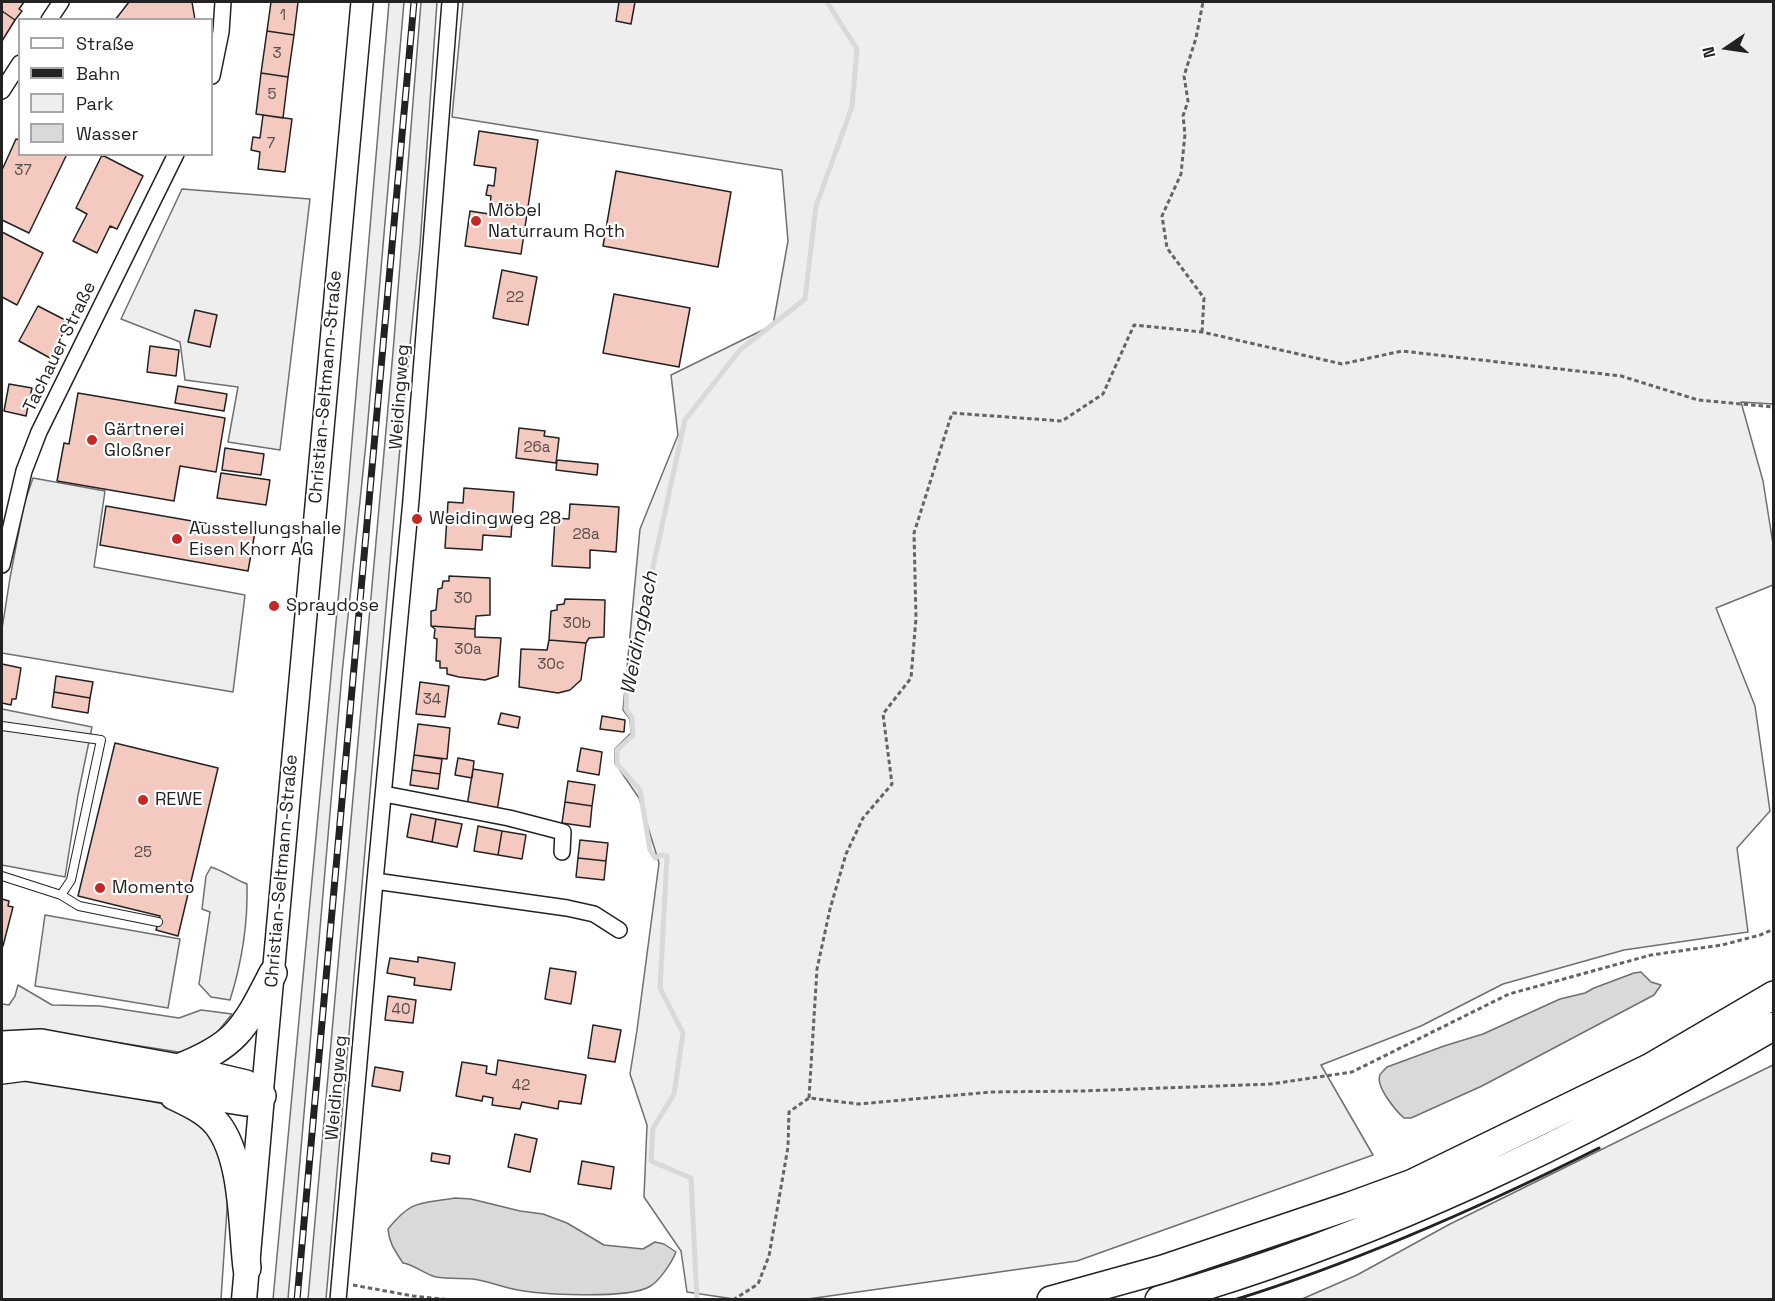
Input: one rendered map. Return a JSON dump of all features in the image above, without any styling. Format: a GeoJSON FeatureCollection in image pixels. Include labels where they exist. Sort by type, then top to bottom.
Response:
{"type":"FeatureCollection","features":[{"type":"Feature","properties":{"kind":"highway"},"geometry":{"type":"LineString","coordinates":[[178,1068],[217,1051],[235,1037],[249,1019],[273,973]]}},
{"type":"Feature","properties":{"kind":"highway"},"geometry":{"type":"LineString","coordinates":[[1051,1299],[1163,1269],[1350,1206],[1413,1182],[1651,1067],[1773,995]]}},
{"type":"Feature","properties":{"kind":"highway"},"geometry":{"type":"LineString","coordinates":[[1159,1299],[1366,1230],[1463,1188],[1563,1142],[1698,1070],[1773,1026]]}},
{"type":"Feature","properties":{"kind":"highway"},"geometry":{"type":"LineString","coordinates":[[2,1045],[41,1043],[178,1068],[246,1084],[262,1096]]}},
{"type":"Feature","properties":{"kind":"highway"},"geometry":{"type":"LineString","coordinates":[[2,1070],[25,1067],[246,1102],[262,1096]]}},
{"type":"Feature","properties":{"kind":"highway"},"geometry":{"type":"LineString","coordinates":[[160,1088],[198,1108],[216,1123],[228,1142],[236,1163],[247,1268]]}},
{"type":"Feature","properties":{"kind":"main road","name":"Christian-Seltmann-Straße"},"geometry":{"type":"LineString","coordinates":[[262,1096],[362,2]]}},
{"type":"Feature","properties":{"kind":"main road"},"geometry":{"type":"LineString","coordinates":[[244,1299],[262,1096]]}},
{"type":"Feature","properties":{"kind":"street"},"geometry":{"type":"LineString","coordinates":[[50,18],[61,2]]}},
{"type":"Feature","properties":{"kind":"street"},"geometry":{"type":"LineString","coordinates":[[213,71],[221,32],[223,2]]}},
{"type":"Feature","properties":{"kind":"street","name":"Weidingweg"},"geometry":{"type":"LineString","coordinates":[[338,1299],[414,472],[450,2]]}},
{"type":"Feature","properties":{"kind":"street"},"geometry":{"type":"LineString","coordinates":[[2,91],[18,66]]}},
{"type":"Feature","properties":{"kind":"street","name":"Tachauer Straße"},"geometry":{"type":"LineString","coordinates":[[2,565],[24,471],[39,432],[175,156]]}},
{"type":"Feature","properties":{"kind":"street"},"geometry":{"type":"LineString","coordinates":[[384,794],[508,818],[563,832],[562,852]]}},
{"type":"Feature","properties":{"kind":"street"},"geometry":{"type":"LineString","coordinates":[[375,880],[567,908],[594,914],[618,930]]}},
{"type":"Feature","properties":{"kind":"lane"},"geometry":{"type":"LineString","coordinates":[[2,726],[101,740],[72,880],[60,895]]}},
{"type":"Feature","properties":{"kind":"lane"},"geometry":{"type":"LineString","coordinates":[[2,876],[60,895],[79,906],[158,922]]}},
{"type":"Feature","properties":{"kind":"path"},"geometry":{"type":"LineString","coordinates":[[1202,332],[1204,298],[1167,248],[1162,216],[1181,174],[1185,134],[1183,116],[1188,101],[1184,76],[1196,38],[1203,2]]}},
{"type":"Feature","properties":{"kind":"path"},"geometry":{"type":"LineString","coordinates":[[809,1098],[817,969],[830,909],[846,854],[863,818],[892,784],[883,714],[911,678],[916,618],[914,532],[952,413],[1062,421],[1103,394],[1134,325],[1202,332],[1342,364],[1402,351],[1621,376],[1698,400],[1773,407]]}},
{"type":"Feature","properties":{"kind":"path"},"geometry":{"type":"LineString","coordinates":[[733,1299],[758,1284],[769,1256],[788,1147],[789,1112],[809,1098],[859,1104],[991,1092],[1271,1084],[1352,1072],[1509,994],[1651,955],[1722,945],[1760,935],[1773,929]]}},
{"type":"Feature","properties":{"kind":"path"},"geometry":{"type":"LineString","coordinates":[[340,1282],[413,1296],[451,1299]]}},
{"type":"Feature","properties":{"kind":"green space"},"geometry":{"type":"Polygon","coordinates":[[[389,2],[404,2],[366,443],[342,674],[288,1299],[273,1299],[344,536],[389,2]]]}},
{"type":"Feature","properties":{"kind":"green space"},"geometry":{"type":"Polygon","coordinates":[[[421,2],[437,2],[420,246],[402,424],[326,1299],[308,1299],[393,352],[421,2]]]}},
{"type":"Feature","properties":{"kind":"green space"},"geometry":{"type":"Polygon","coordinates":[[[463,2],[1773,2],[1773,404],[1741,402],[1763,481],[1773,544],[1773,585],[1716,608],[1755,706],[1770,811],[1737,848],[1748,932],[1624,950],[1503,984],[1421,1026],[1321,1065],[1373,1155],[1077,1261],[808,1299],[734,1299],[687,1292],[681,1251],[644,1197],[647,1125],[630,1074],[659,863],[639,798],[615,763],[615,749],[631,733],[630,719],[623,710],[640,529],[678,435],[671,375],[773,325],[788,241],[782,170],[452,117],[463,2]]]}},
{"type":"Feature","properties":{"kind":"green space"},"geometry":{"type":"Polygon","coordinates":[[[182,189],[310,199],[280,450],[228,442],[238,387],[185,380],[180,342],[121,319],[182,189]]]}},
{"type":"Feature","properties":{"kind":"green space"},"geometry":{"type":"Polygon","coordinates":[[[211,867],[247,884],[243,942],[230,1000],[211,997],[199,984],[210,912],[202,909],[206,876],[211,867]]]}},
{"type":"Feature","properties":{"kind":"green space"},"geometry":{"type":"Polygon","coordinates":[[[18,985],[52,1005],[100,1006],[179,1018],[201,1010],[232,1014],[210,1041],[185,1053],[50,1032],[2,1033],[2,1004],[9,1005],[18,985]]]}},
{"type":"Feature","properties":{"kind":"green space"},"geometry":{"type":"Polygon","coordinates":[[[1773,1065],[1773,1299],[1302,1299],[1357,1275],[1450,1224],[1773,1065]]]}},
{"type":"Feature","properties":{"kind":"green space"},"geometry":{"type":"Polygon","coordinates":[[[9,1080],[46,1081],[174,1106],[215,1137],[229,1179],[221,1299],[2,1300],[2,1082],[9,1080]]]}},
{"type":"Feature","properties":{"kind":"shaded area"},"geometry":{"type":"Polygon","coordinates":[[[33,478],[105,491],[94,567],[245,595],[233,692],[2,653],[2,629],[10,578],[24,504],[33,478]]]}},
{"type":"Feature","properties":{"kind":"shaded area"},"geometry":{"type":"Polygon","coordinates":[[[2,709],[92,727],[65,877],[2,865],[2,709]]]}},
{"type":"Feature","properties":{"kind":"shaded area"},"geometry":{"type":"Polygon","coordinates":[[[45,915],[180,939],[168,1008],[35,986],[45,915]]]}},
{"type":"Feature","properties":{"kind":"water"},"geometry":{"type":"Polygon","coordinates":[[[1641,972],[1651,982],[1661,985],[1654,995],[1482,1086],[1411,1118],[1404,1118],[1383,1092],[1379,1080],[1380,1074],[1387,1067],[1483,1034],[1560,999],[1585,993],[1641,972]]]}},
{"type":"Feature","properties":{"kind":"water"},"geometry":{"type":"Polygon","coordinates":[[[455,1198],[471,1199],[543,1214],[567,1223],[604,1245],[643,1249],[655,1242],[664,1244],[676,1252],[665,1271],[649,1287],[638,1291],[603,1294],[525,1291],[473,1279],[436,1277],[403,1263],[391,1243],[388,1229],[396,1219],[417,1205],[455,1198]]]}},
{"type":"Feature","properties":{"kind":"building"},"geometry":{"type":"Polygon","coordinates":[[[2,2],[24,2],[19,9],[22,11],[15,20],[2,11],[2,2]]]}},
{"type":"Feature","properties":{"kind":"building"},"geometry":{"type":"Polygon","coordinates":[[[129,2],[192,2],[195,18],[117,18],[129,2]]]}},
{"type":"Feature","properties":{"kind":"building"},"geometry":{"type":"Polygon","coordinates":[[[271,2],[298,2],[294,35],[267,31],[271,2]]]}},
{"type":"Feature","properties":{"kind":"building"},"geometry":{"type":"Polygon","coordinates":[[[619,2],[635,2],[631,24],[616,21],[619,2]]]}},
{"type":"Feature","properties":{"kind":"building"},"geometry":{"type":"Polygon","coordinates":[[[2,11],[15,20],[2,41],[2,11]]]}},
{"type":"Feature","properties":{"kind":"building"},"geometry":{"type":"Polygon","coordinates":[[[267,31],[294,35],[288,77],[261,73],[267,31]]]}},
{"type":"Feature","properties":{"kind":"building"},"geometry":{"type":"Polygon","coordinates":[[[261,73],[288,77],[283,118],[256,114],[261,73]]]}},
{"type":"Feature","properties":{"kind":"building"},"geometry":{"type":"Polygon","coordinates":[[[263,115],[292,119],[285,172],[258,169],[260,152],[251,150],[253,137],[260,138],[263,115]]]}},
{"type":"Feature","properties":{"kind":"building"},"geometry":{"type":"Polygon","coordinates":[[[479,131],[538,140],[521,254],[465,246],[470,211],[489,214],[491,196],[486,195],[488,185],[494,186],[496,168],[474,165],[479,131]]]}},
{"type":"Feature","properties":{"kind":"building"},"geometry":{"type":"Polygon","coordinates":[[[16,139],[18,140],[18,156],[66,156],[29,233],[2,220],[2,170],[16,139]]]}},
{"type":"Feature","properties":{"kind":"building"},"geometry":{"type":"Polygon","coordinates":[[[102,156],[143,176],[117,229],[110,226],[97,253],[73,241],[87,214],[76,208],[102,156]]]}},
{"type":"Feature","properties":{"kind":"building"},"geometry":{"type":"Polygon","coordinates":[[[616,171],[731,192],[718,267],[603,246],[616,171]]]}},
{"type":"Feature","properties":{"kind":"building"},"geometry":{"type":"Polygon","coordinates":[[[2,232],[43,253],[17,305],[2,297],[2,232]]]}},
{"type":"Feature","properties":{"kind":"building"},"geometry":{"type":"Polygon","coordinates":[[[502,270],[537,277],[528,325],[493,318],[502,270]]]}},
{"type":"Feature","properties":{"kind":"building"},"geometry":{"type":"Polygon","coordinates":[[[614,294],[690,308],[679,367],[603,353],[614,294]]]}},
{"type":"Feature","properties":{"kind":"building"},"geometry":{"type":"Polygon","coordinates":[[[38,306],[69,322],[50,358],[19,341],[38,306]]]}},
{"type":"Feature","properties":{"kind":"building"},"geometry":{"type":"Polygon","coordinates":[[[195,310],[217,315],[210,347],[188,342],[195,310]]]}},
{"type":"Feature","properties":{"kind":"building"},"geometry":{"type":"Polygon","coordinates":[[[150,346],[179,350],[176,376],[147,372],[150,346]]]}},
{"type":"Feature","properties":{"kind":"building"},"geometry":{"type":"Polygon","coordinates":[[[9,384],[32,388],[26,416],[4,411],[9,384]]]}},
{"type":"Feature","properties":{"kind":"building"},"geometry":{"type":"Polygon","coordinates":[[[178,386],[227,394],[224,411],[175,403],[178,386]]]}},
{"type":"Feature","properties":{"kind":"building"},"geometry":{"type":"Polygon","coordinates":[[[78,393],[225,418],[216,472],[180,466],[174,501],[57,481],[64,443],[69,444],[78,393]]]}},
{"type":"Feature","properties":{"kind":"building"},"geometry":{"type":"Polygon","coordinates":[[[519,428],[545,431],[544,436],[559,438],[556,463],[516,458],[519,428]]]}},
{"type":"Feature","properties":{"kind":"building"},"geometry":{"type":"Polygon","coordinates":[[[225,448],[264,454],[261,475],[222,470],[225,448]]]}},
{"type":"Feature","properties":{"kind":"building"},"geometry":{"type":"Polygon","coordinates":[[[557,460],[598,464],[597,475],[556,470],[557,460]]]}},
{"type":"Feature","properties":{"kind":"building"},"geometry":{"type":"Polygon","coordinates":[[[221,473],[270,480],[266,505],[217,498],[221,473]]]}},
{"type":"Feature","properties":{"kind":"building"},"geometry":{"type":"Polygon","coordinates":[[[464,488],[514,492],[511,537],[483,535],[482,550],[445,548],[448,502],[463,503],[464,488]]]}},
{"type":"Feature","properties":{"kind":"building"},"geometry":{"type":"Polygon","coordinates":[[[570,504],[619,507],[616,552],[590,550],[590,568],[552,566],[555,518],[569,519],[570,504]]]}},
{"type":"Feature","properties":{"kind":"building","name":"Ausstellungshalle Eisen Knorr AG"},"geometry":{"type":"Polygon","coordinates":[[[106,506],[255,532],[248,571],[100,545],[106,506]]]}},
{"type":"Feature","properties":{"kind":"building"},"geometry":{"type":"Polygon","coordinates":[[[449,576],[490,578],[490,615],[476,616],[475,629],[431,626],[431,611],[436,610],[438,589],[442,588],[443,581],[449,581],[449,576]]]}},
{"type":"Feature","properties":{"kind":"building"},"geometry":{"type":"Polygon","coordinates":[[[565,599],[605,600],[604,637],[589,638],[586,643],[549,640],[551,611],[557,610],[557,605],[564,604],[565,599]]]}},
{"type":"Feature","properties":{"kind":"building"},"geometry":{"type":"Polygon","coordinates":[[[431,626],[475,629],[475,637],[501,638],[498,676],[485,680],[447,674],[447,668],[440,668],[440,661],[436,661],[437,639],[434,638],[435,629],[431,626]]]}},
{"type":"Feature","properties":{"kind":"building"},"geometry":{"type":"Polygon","coordinates":[[[549,640],[586,643],[581,680],[570,690],[558,693],[519,687],[521,649],[547,650],[549,640]]]}},
{"type":"Feature","properties":{"kind":"building"},"geometry":{"type":"Polygon","coordinates":[[[2,664],[21,668],[16,699],[12,699],[11,705],[2,703],[2,664]]]}},
{"type":"Feature","properties":{"kind":"building"},"geometry":{"type":"Polygon","coordinates":[[[56,676],[93,682],[90,698],[54,692],[56,676]]]}},
{"type":"Feature","properties":{"kind":"building"},"geometry":{"type":"Polygon","coordinates":[[[420,682],[449,686],[445,717],[416,714],[420,682]]]}},
{"type":"Feature","properties":{"kind":"building"},"geometry":{"type":"Polygon","coordinates":[[[54,692],[90,698],[88,713],[52,707],[54,692]]]}},
{"type":"Feature","properties":{"kind":"building"},"geometry":{"type":"Polygon","coordinates":[[[501,713],[520,717],[518,728],[498,724],[501,713]]]}},
{"type":"Feature","properties":{"kind":"building"},"geometry":{"type":"Polygon","coordinates":[[[602,716],[625,720],[624,732],[600,729],[602,716]]]}},
{"type":"Feature","properties":{"kind":"building"},"geometry":{"type":"Polygon","coordinates":[[[418,724],[450,728],[447,759],[414,755],[418,724]]]}},
{"type":"Feature","properties":{"kind":"building"},"geometry":{"type":"Polygon","coordinates":[[[115,743],[218,768],[178,936],[156,930],[160,916],[78,896],[115,743]]]}},
{"type":"Feature","properties":{"kind":"building"},"geometry":{"type":"Polygon","coordinates":[[[581,748],[602,752],[599,775],[577,771],[581,748]]]}},
{"type":"Feature","properties":{"kind":"building"},"geometry":{"type":"Polygon","coordinates":[[[414,755],[442,759],[440,774],[412,770],[414,755]]]}},
{"type":"Feature","properties":{"kind":"building"},"geometry":{"type":"Polygon","coordinates":[[[458,758],[474,761],[472,778],[455,775],[458,758]]]}},
{"type":"Feature","properties":{"kind":"building"},"geometry":{"type":"Polygon","coordinates":[[[473,769],[503,774],[497,811],[467,806],[473,769]]]}},
{"type":"Feature","properties":{"kind":"building"},"geometry":{"type":"Polygon","coordinates":[[[412,770],[440,774],[438,789],[410,785],[412,770]]]}},
{"type":"Feature","properties":{"kind":"building"},"geometry":{"type":"Polygon","coordinates":[[[568,781],[595,785],[592,806],[565,802],[568,781]]]}},
{"type":"Feature","properties":{"kind":"building"},"geometry":{"type":"Polygon","coordinates":[[[565,802],[592,806],[590,827],[562,823],[565,802]]]}},
{"type":"Feature","properties":{"kind":"building"},"geometry":{"type":"Polygon","coordinates":[[[411,814],[436,819],[432,842],[407,837],[411,814]]]}},
{"type":"Feature","properties":{"kind":"building"},"geometry":{"type":"Polygon","coordinates":[[[436,819],[462,824],[457,847],[432,842],[436,819]]]}},
{"type":"Feature","properties":{"kind":"building"},"geometry":{"type":"Polygon","coordinates":[[[478,826],[502,831],[498,855],[474,851],[478,826]]]}},
{"type":"Feature","properties":{"kind":"building"},"geometry":{"type":"Polygon","coordinates":[[[502,831],[526,835],[522,859],[498,855],[502,831]]]}},
{"type":"Feature","properties":{"kind":"building"},"geometry":{"type":"Polygon","coordinates":[[[580,840],[608,843],[606,861],[578,858],[580,840]]]}},
{"type":"Feature","properties":{"kind":"building"},"geometry":{"type":"Polygon","coordinates":[[[578,858],[606,861],[604,880],[576,877],[578,858]]]}},
{"type":"Feature","properties":{"kind":"building"},"geometry":{"type":"Polygon","coordinates":[[[2,899],[9,901],[8,906],[13,907],[3,946],[2,945],[2,899]]]}},
{"type":"Feature","properties":{"kind":"building"},"geometry":{"type":"Polygon","coordinates":[[[418,957],[455,963],[451,990],[414,985],[415,978],[387,973],[390,958],[418,962],[418,957]]]}},
{"type":"Feature","properties":{"kind":"building"},"geometry":{"type":"Polygon","coordinates":[[[550,968],[576,972],[571,1004],[545,999],[550,968]]]}},
{"type":"Feature","properties":{"kind":"building"},"geometry":{"type":"Polygon","coordinates":[[[388,996],[416,1000],[413,1023],[385,1020],[388,996]]]}},
{"type":"Feature","properties":{"kind":"building"},"geometry":{"type":"Polygon","coordinates":[[[593,1025],[621,1030],[615,1062],[588,1058],[593,1025]]]}},
{"type":"Feature","properties":{"kind":"building"},"geometry":{"type":"Polygon","coordinates":[[[498,1060],[586,1075],[581,1104],[559,1101],[558,1109],[522,1102],[520,1109],[492,1105],[493,1098],[483,1096],[482,1101],[456,1096],[462,1062],[487,1066],[486,1073],[496,1075],[498,1060]]]}},
{"type":"Feature","properties":{"kind":"building"},"geometry":{"type":"Polygon","coordinates":[[[375,1067],[403,1072],[400,1091],[372,1086],[375,1067]]]}},
{"type":"Feature","properties":{"kind":"building"},"geometry":{"type":"Polygon","coordinates":[[[515,1134],[537,1139],[530,1172],[508,1167],[515,1134]]]}},
{"type":"Feature","properties":{"kind":"building"},"geometry":{"type":"Polygon","coordinates":[[[432,1153],[450,1156],[449,1164],[431,1161],[432,1153]]]}},
{"type":"Feature","properties":{"kind":"building"},"geometry":{"type":"Polygon","coordinates":[[[582,1161],[614,1167],[611,1189],[578,1184],[582,1161]]]}},
{"type":"Feature","properties":{"kind":"waterway","name":"Weidingbach"},"geometry":{"type":"LineString","coordinates":[[697,1300],[691,1178],[651,1161],[653,1128],[674,1094],[683,1033],[660,988],[667,856],[661,855],[655,858],[650,850],[640,790],[617,764],[617,750],[633,735],[632,718],[626,709],[627,686],[685,420],[740,350],[805,299],[816,206],[852,107],[857,49],[827,2]]}},
{"type":"Feature","properties":{"kind":"railway"},"geometry":{"type":"LineString","coordinates":[[297,1300],[414,2]]}},
{"type":"Feature","properties":{"kind":"wall"},"geometry":{"type":"LineString","coordinates":[[1234,1300],[1328,1268],[1420,1231],[1599,1148]]}},
{"type":"Feature","properties":{"kind":"place","name":"Möbel Naturraum Roth"},"geometry":{"type":"Point","coordinates":[476,221]}},
{"type":"Feature","properties":{"kind":"place","name":"Gärtnerei Gloßner"},"geometry":{"type":"Point","coordinates":[92,440]}},
{"type":"Feature","properties":{"kind":"place","name":"Weidingweg 28"},"geometry":{"type":"Point","coordinates":[417,519]}},
{"type":"Feature","properties":{"kind":"place","name":"Ausstellungshalle Eisen Knorr AG"},"geometry":{"type":"Point","coordinates":[177,539]}},
{"type":"Feature","properties":{"kind":"place","name":"Spraydose"},"geometry":{"type":"Point","coordinates":[274,606]}},
{"type":"Feature","properties":{"kind":"place","name":"REWE"},"geometry":{"type":"Point","coordinates":[143,800]}},
{"type":"Feature","properties":{"kind":"place","name":"Momento"},"geometry":{"type":"Point","coordinates":[100,888]}}]}
